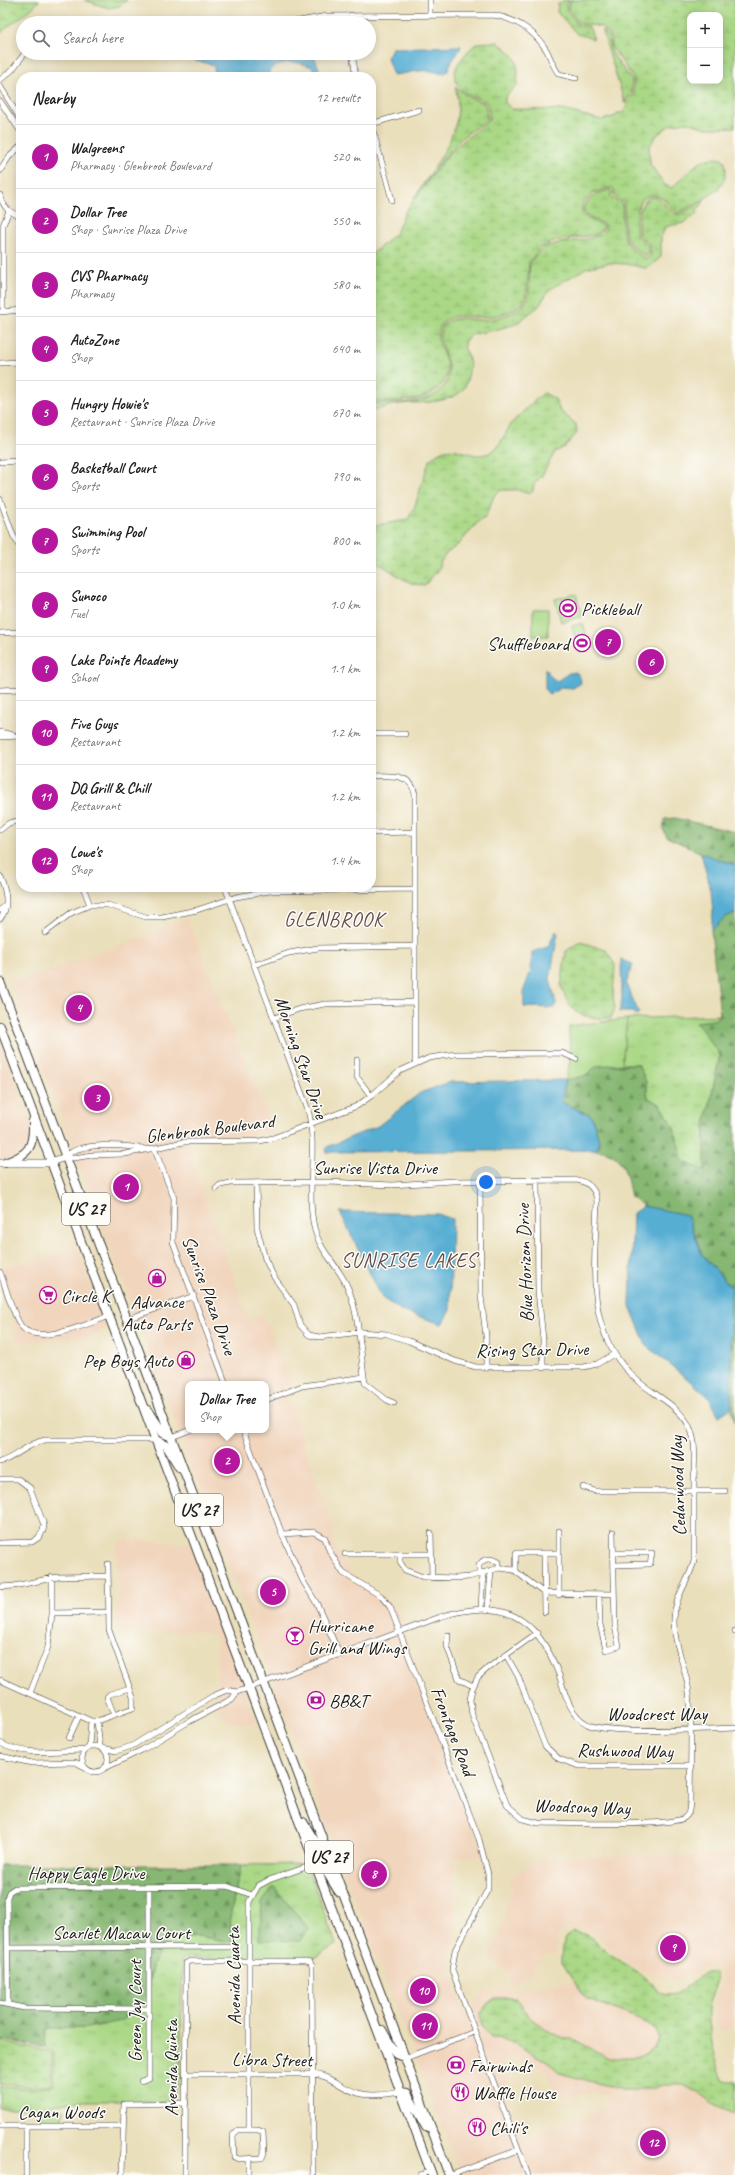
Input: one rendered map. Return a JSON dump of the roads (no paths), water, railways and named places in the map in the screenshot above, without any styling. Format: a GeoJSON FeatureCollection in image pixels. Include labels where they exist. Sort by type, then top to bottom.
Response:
{"type":"FeatureCollection","features":[{"type":"Feature","properties":{"kind":"highway","name":"US 27"},"geometry":{"type":"LineString","coordinates":[[0,982],[450,2175]]}},
{"type":"Feature","properties":{"kind":"highway","name":"US 27"},"geometry":{"type":"LineString","coordinates":[[0,1026],[431,2173]]}},
{"type":"Feature","properties":{"kind":"highway"},"geometry":{"type":"LineString","coordinates":[[2,1163],[18,1158],[29,1149],[33,1135],[33,1114]]}},
{"type":"Feature","properties":{"kind":"highway"},"geometry":{"type":"LineString","coordinates":[[139,1397],[163,1433],[172,1437]]}},
{"type":"Feature","properties":{"kind":"highway"},"geometry":{"type":"LineString","coordinates":[[156,1440],[166,1445],[188,1481]]}},
{"type":"Feature","properties":{"kind":"highway"},"geometry":{"type":"LineString","coordinates":[[294,1806],[318,1846],[328,1852]]}},
{"type":"Feature","properties":{"kind":"highway"},"geometry":{"type":"LineString","coordinates":[[315,1864],[326,1871],[349,1910]]}},
{"type":"Feature","properties":{"kind":"highway"},"geometry":{"type":"LineString","coordinates":[[370,2010],[396,2054],[406,2058]]}},
{"type":"Feature","properties":{"kind":"highway"},"geometry":{"type":"LineString","coordinates":[[401,2092],[409,2095],[422,2119],[444,2175]]}},
{"type":"Feature","properties":{"kind":"main road"},"geometry":{"type":"LineString","coordinates":[[2,1163],[51,1162],[66,1157]]}},
{"type":"Feature","properties":{"kind":"street"},"geometry":{"type":"LineString","coordinates":[[430,0],[430,15]]}},
{"type":"Feature","properties":{"kind":"street"},"geometry":{"type":"LineString","coordinates":[[323,16],[493,15],[517,22],[541,43],[559,74],[576,78]]}},
{"type":"Feature","properties":{"kind":"street"},"geometry":{"type":"LineString","coordinates":[[0,80],[12,70],[20,60]]}},
{"type":"Feature","properties":{"kind":"street"},"geometry":{"type":"LineString","coordinates":[[353,60],[355,72]]}},
{"type":"Feature","properties":{"kind":"street"},"geometry":{"type":"LineString","coordinates":[[0,86],[16,113]]}},
{"type":"Feature","properties":{"kind":"street"},"geometry":{"type":"LineString","coordinates":[[0,101],[16,125]]}},
{"type":"Feature","properties":{"kind":"street"},"geometry":{"type":"LineString","coordinates":[[7,113],[12,108]]}},
{"type":"Feature","properties":{"kind":"street"},"geometry":{"type":"LineString","coordinates":[[376,123],[419,110]]}},
{"type":"Feature","properties":{"kind":"street"},"geometry":{"type":"LineString","coordinates":[[376,142],[392,200]]}},
{"type":"Feature","properties":{"kind":"street"},"geometry":{"type":"LineString","coordinates":[[0,170],[9,157],[16,151]]}},
{"type":"Feature","properties":{"kind":"street"},"geometry":{"type":"LineString","coordinates":[[0,195],[9,211],[16,214]]}},
{"type":"Feature","properties":{"kind":"street"},"geometry":{"type":"LineString","coordinates":[[9,211],[2,225],[1,312],[16,310]]}},
{"type":"Feature","properties":{"kind":"street"},"geometry":{"type":"LineString","coordinates":[[0,363],[16,362]]}},
{"type":"Feature","properties":{"kind":"street"},"geometry":{"type":"LineString","coordinates":[[0,462],[16,462]]}},
{"type":"Feature","properties":{"kind":"street"},"geometry":{"type":"LineString","coordinates":[[0,499],[16,539]]}},
{"type":"Feature","properties":{"kind":"street"},"geometry":{"type":"LineString","coordinates":[[0,633],[16,632]]}},
{"type":"Feature","properties":{"kind":"street"},"geometry":{"type":"LineString","coordinates":[[0,690],[16,689]]}},
{"type":"Feature","properties":{"kind":"street"},"geometry":{"type":"LineString","coordinates":[[0,732],[16,736]]}},
{"type":"Feature","properties":{"kind":"street"},"geometry":{"type":"LineString","coordinates":[[376,734],[405,734]]}},
{"type":"Feature","properties":{"kind":"street"},"geometry":{"type":"LineString","coordinates":[[0,737],[16,736]]}},
{"type":"Feature","properties":{"kind":"street"},"geometry":{"type":"LineString","coordinates":[[376,776],[398,776],[411,779],[415,794],[415,1063]]}},
{"type":"Feature","properties":{"kind":"street"},"geometry":{"type":"LineString","coordinates":[[0,830],[9,823],[16,821]]}},
{"type":"Feature","properties":{"kind":"street"},"geometry":{"type":"LineString","coordinates":[[376,832],[416,832]]}},
{"type":"Feature","properties":{"kind":"street"},"geometry":{"type":"LineString","coordinates":[[0,876],[6,891],[5,912],[0,919]]}},
{"type":"Feature","properties":{"kind":"street"},"geometry":{"type":"LineString","coordinates":[[376,889],[415,889]]}},
{"type":"Feature","properties":{"kind":"street"},"geometry":{"type":"LineString","coordinates":[[85,892],[90,905]]}},
{"type":"Feature","properties":{"kind":"street","name":"Morning Star Drive"},"geometry":{"type":"LineString","coordinates":[[227,892],[304,1099],[311,1124],[313,1216],[316,1233],[323,1249],[339,1271],[348,1287],[354,1305],[364,1377]]}},
{"type":"Feature","properties":{"kind":"street"},"geometry":{"type":"LineString","coordinates":[[45,933],[71,912],[90,905],[112,906],[149,917],[179,914],[229,899],[266,892]]}},
{"type":"Feature","properties":{"kind":"street"},"geometry":{"type":"LineString","coordinates":[[0,910],[5,906]]}},
{"type":"Feature","properties":{"kind":"street"},"geometry":{"type":"LineString","coordinates":[[254,965],[289,953],[318,948],[415,946]]}},
{"type":"Feature","properties":{"kind":"street"},"geometry":{"type":"LineString","coordinates":[[274,1018],[305,1008],[325,1004],[415,1002]]}},
{"type":"Feature","properties":{"kind":"street","name":"Glenbrook Boulevard"},"geometry":{"type":"LineString","coordinates":[[66,1157],[74,1158],[92,1155],[125,1154],[184,1142],[264,1140],[352,1108],[371,1096],[396,1074],[415,1063],[434,1057],[455,1054],[562,1053],[576,1059]]}},
{"type":"Feature","properties":{"kind":"street"},"geometry":{"type":"LineString","coordinates":[[356,1060],[357,1077],[371,1096]]}},
{"type":"Feature","properties":{"kind":"street"},"geometry":{"type":"LineString","coordinates":[[66,1157],[74,1150],[92,1146],[125,1146],[144,1149]]}},
{"type":"Feature","properties":{"kind":"street","name":"Sunrise Plaza Drive"},"geometry":{"type":"LineString","coordinates":[[154,1148],[174,1198],[172,1237],[225,1381]]}},
{"type":"Feature","properties":{"kind":"street"},"geometry":{"type":"LineString","coordinates":[[480,1181],[481,1290],[486,1340],[486,1368]]}},
{"type":"Feature","properties":{"kind":"street","name":"Sunrise Vista Drive"},"geometry":{"type":"LineString","coordinates":[[216,1189],[227,1183],[256,1182],[313,1182],[392,1185],[480,1181],[537,1181]]}},
{"type":"Feature","properties":{"kind":"street","name":"Cedarwood Way"},"geometry":{"type":"LineString","coordinates":[[537,1181],[580,1181],[589,1185],[595,1192],[597,1202],[595,1301],[601,1326],[614,1354],[630,1374],[679,1413],[689,1425],[694,1445],[694,1561],[680,1592],[674,1619],[676,1637],[689,1692],[691,1729]]}},
{"type":"Feature","properties":{"kind":"street","name":"Blue Horizon Drive"},"geometry":{"type":"LineString","coordinates":[[537,1181],[538,1291],[543,1340],[543,1368]]}},
{"type":"Feature","properties":{"kind":"street","name":"Rising Star Drive"},"geometry":{"type":"LineString","coordinates":[[256,1182],[256,1222],[262,1252],[274,1277],[294,1305],[302,1329],[309,1335],[319,1337],[376,1332],[398,1336],[460,1363],[486,1368],[584,1367],[597,1364],[614,1354]]}},
{"type":"Feature","properties":{"kind":"street"},"geometry":{"type":"LineString","coordinates":[[0,1272],[19,1322],[28,1332],[38,1334],[65,1332],[109,1316]]}},
{"type":"Feature","properties":{"kind":"street"},"geometry":{"type":"LineString","coordinates":[[128,1319],[194,1296]]}},
{"type":"Feature","properties":{"kind":"street"},"geometry":{"type":"LineString","coordinates":[[269,1399],[302,1386],[364,1377],[365,1383],[387,1400],[394,1403]]}},
{"type":"Feature","properties":{"kind":"street"},"geometry":{"type":"LineString","coordinates":[[172,1437],[185,1432]]}},
{"type":"Feature","properties":{"kind":"street"},"geometry":{"type":"LineString","coordinates":[[244,1433],[282,1534],[303,1581],[317,1604],[340,1655]]}},
{"type":"Feature","properties":{"kind":"street"},"geometry":{"type":"LineString","coordinates":[[0,1462],[9,1459],[29,1445],[44,1440],[156,1440]]}},
{"type":"Feature","properties":{"kind":"street"},"geometry":{"type":"LineString","coordinates":[[0,1479],[18,1479],[30,1488],[44,1525],[43,1531],[38,1538],[32,1542],[0,1543]]}},
{"type":"Feature","properties":{"kind":"street"},"geometry":{"type":"LineString","coordinates":[[583,1487],[595,1491],[725,1491]]}},
{"type":"Feature","properties":{"kind":"street"},"geometry":{"type":"LineString","coordinates":[[559,1531],[560,1595]]}},
{"type":"Feature","properties":{"kind":"street","name":"Frontage Road"},"geometry":{"type":"LineString","coordinates":[[282,1534],[314,1532],[325,1538],[329,1550],[343,1573],[381,1596],[390,1607],[400,1633],[479,1839],[488,1874],[488,1889],[455,1950],[452,1970],[528,2175]]}},
{"type":"Feature","properties":{"kind":"street"},"geometry":{"type":"LineString","coordinates":[[599,1595],[600,1624],[606,1650],[619,1646],[615,1626],[613,1532]]}},
{"type":"Feature","properties":{"kind":"street"},"geometry":{"type":"LineString","coordinates":[[431,1533],[432,1578]]}},
{"type":"Feature","properties":{"kind":"street"},"geometry":{"type":"LineString","coordinates":[[516,1571],[516,1553],[559,1553]]}},
{"type":"Feature","properties":{"kind":"street"},"geometry":{"type":"LineString","coordinates":[[544,1553],[546,1594],[545,1612]]}},
{"type":"Feature","properties":{"kind":"street"},"geometry":{"type":"LineString","coordinates":[[614,1553],[652,1553],[650,1564],[614,1565]]}},
{"type":"Feature","properties":{"kind":"street"},"geometry":{"type":"LineString","coordinates":[[345,1554],[431,1554]]}},
{"type":"Feature","properties":{"kind":"street"},"geometry":{"type":"LineString","coordinates":[[400,1554],[400,1562],[404,1570],[412,1575],[432,1578],[469,1577],[499,1568],[516,1571],[546,1594],[614,1594]]}},
{"type":"Feature","properties":{"kind":"street"},"geometry":{"type":"LineString","coordinates":[[480,1609],[481,1573],[479,1565],[485,1559],[490,1558],[499,1562],[499,1568]]}},
{"type":"Feature","properties":{"kind":"street"},"geometry":{"type":"LineString","coordinates":[[0,1680],[79,1716],[94,1721],[133,1708],[134,1702],[130,1688],[109,1630],[108,1564]]}},
{"type":"Feature","properties":{"kind":"street"},"geometry":{"type":"LineString","coordinates":[[488,1609],[490,1570]]}},
{"type":"Feature","properties":{"kind":"street"},"geometry":{"type":"LineString","coordinates":[[0,1587],[14,1586],[52,1577],[108,1576]]}},
{"type":"Feature","properties":{"kind":"street"},"geometry":{"type":"LineString","coordinates":[[30,1693],[48,1647],[52,1613],[52,1577]]}},
{"type":"Feature","properties":{"kind":"street","name":"Woodcrest Way"},"geometry":{"type":"LineString","coordinates":[[237,1692],[452,1613],[472,1608],[488,1609],[513,1616],[536,1633],[552,1656],[570,1707],[582,1721],[594,1727],[609,1730],[735,1728]]}},
{"type":"Feature","properties":{"kind":"street"},"geometry":{"type":"LineString","coordinates":[[52,1613],[108,1612]]}},
{"type":"Feature","properties":{"kind":"street"},"geometry":{"type":"LineString","coordinates":[[448,1635],[447,1646],[459,1679],[473,1686],[478,1677],[488,1668],[536,1633]]}},
{"type":"Feature","properties":{"kind":"street","name":"Rushwood Way"},"geometry":{"type":"LineString","coordinates":[[506,1655],[518,1676],[545,1746],[559,1760],[579,1766],[690,1766]]}},
{"type":"Feature","properties":{"kind":"street","name":"Woodsong Way"},"geometry":{"type":"LineString","coordinates":[[473,1686],[470,1697],[471,1712],[507,1805],[523,1819],[538,1823],[677,1821],[684,1818],[689,1812],[691,1729]]}},
{"type":"Feature","properties":{"kind":"street"},"geometry":{"type":"LineString","coordinates":[[114,1715],[107,1697],[110,1694],[130,1688]]}},
{"type":"Feature","properties":{"kind":"street"},"geometry":{"type":"LineString","coordinates":[[0,1743],[15,1748],[37,1751],[101,1748],[116,1751],[124,1750],[214,1696],[227,1690],[237,1692],[232,1699],[103,1769],[90,1771],[75,1762],[20,1761],[0,1756]]}},
{"type":"Feature","properties":{"kind":"street"},"geometry":{"type":"LineString","coordinates":[[69,1738],[79,1716]]}},
{"type":"Feature","properties":{"kind":"street"},"geometry":{"type":"LineString","coordinates":[[94,1721],[101,1748],[108,1759],[103,1769]]}},
{"type":"Feature","properties":{"kind":"street"},"geometry":{"type":"LineString","coordinates":[[83,1766],[82,1758],[87,1749],[94,1721]]}},
{"type":"Feature","properties":{"kind":"street"},"geometry":{"type":"LineString","coordinates":[[166,1725],[171,1733]]}},
{"type":"Feature","properties":{"kind":"street"},"geometry":{"type":"LineString","coordinates":[[252,1895],[258,1886],[269,1880],[315,1864]]}},
{"type":"Feature","properties":{"kind":"street","name":"Happy Eagle Drive"},"geometry":{"type":"LineString","coordinates":[[8,2004],[8,1896],[13,1889],[227,1886],[252,1895]]}},
{"type":"Feature","properties":{"kind":"street","name":"Green Jay Court"},"geometry":{"type":"LineString","coordinates":[[141,2082],[149,2078],[149,1887]]}},
{"type":"Feature","properties":{"kind":"street","name":"Avenida Cuarta"},"geometry":{"type":"LineString","coordinates":[[249,2130],[248,1911],[252,1895]]}},
{"type":"Feature","properties":{"kind":"street","name":"Scarlet Macaw Court"},"geometry":{"type":"LineString","coordinates":[[8,1948],[235,1947]]}},
{"type":"Feature","properties":{"kind":"street"},"geometry":{"type":"LineString","coordinates":[[249,1961],[310,1962],[312,1966],[312,2175]]}},
{"type":"Feature","properties":{"kind":"street","name":"Avenida Quinta"},"geometry":{"type":"LineString","coordinates":[[185,2175],[185,1966],[187,1962],[249,1961]]}},
{"type":"Feature","properties":{"kind":"street"},"geometry":{"type":"LineString","coordinates":[[0,2003],[24,2008],[149,2009]]}},
{"type":"Feature","properties":{"kind":"street"},"geometry":{"type":"LineString","coordinates":[[406,2058],[474,2032]]}},
{"type":"Feature","properties":{"kind":"street","name":"Libra Street"},"geometry":{"type":"LineString","coordinates":[[186,2074],[312,2074],[324,2076],[350,2090],[363,2094],[401,2092]]}},
{"type":"Feature","properties":{"kind":"street"},"geometry":{"type":"LineString","coordinates":[[122,2175],[122,2107],[126,2103],[186,2103]]}},
{"type":"Feature","properties":{"kind":"street","name":"Cagan Woods"},"geometry":{"type":"LineString","coordinates":[[0,2126],[122,2126]]}},
{"type":"Feature","properties":{"kind":"street"},"geometry":{"type":"LineString","coordinates":[[26,2126],[26,2175]]}},
{"type":"Feature","properties":{"kind":"street"},"geometry":{"type":"LineString","coordinates":[[238,2130],[262,2131],[264,2140],[263,2156],[259,2159],[249,2159],[234,2157],[233,2136],[238,2130]]}},
{"type":"Feature","properties":{"kind":"street"},"geometry":{"type":"LineString","coordinates":[[450,2175],[518,2150]]}},
{"type":"Feature","properties":{"kind":"street"},"geometry":{"type":"LineString","coordinates":[[249,2159],[249,2175]]}},
{"type":"Feature","properties":{"kind":"street"},"geometry":{"type":"LineString","coordinates":[[420,2175],[431,2173]]}},
{"type":"Feature","properties":{"kind":"water"},"geometry":{"type":"Polygon","coordinates":[[[461,46],[450,64],[448,71],[443,74],[429,71],[418,71],[393,75],[387,58],[392,48],[461,46]]]}},
{"type":"Feature","properties":{"kind":"water"},"geometry":{"type":"Polygon","coordinates":[[[316,60],[320,72],[314,72],[312,67],[300,63],[289,62],[278,64],[269,72],[214,72],[214,67],[211,64],[196,61],[316,60]]]}},
{"type":"Feature","properties":{"kind":"water"},"geometry":{"type":"Polygon","coordinates":[[[545,668],[551,677],[557,681],[569,673],[576,672],[580,677],[581,683],[573,688],[562,687],[549,695],[545,689],[545,668]]]}},
{"type":"Feature","properties":{"kind":"water"},"geometry":{"type":"Polygon","coordinates":[[[701,853],[735,865],[735,914],[727,916],[711,930],[713,912],[711,891],[701,853]]]}},
{"type":"Feature","properties":{"kind":"water"},"geometry":{"type":"Polygon","coordinates":[[[556,931],[558,933],[550,979],[556,1003],[554,1008],[524,1007],[524,990],[531,970],[532,952],[548,947],[556,931]]]}},
{"type":"Feature","properties":{"kind":"water"},"geometry":{"type":"Polygon","coordinates":[[[621,960],[633,964],[626,984],[639,1013],[636,1015],[632,1012],[619,1012],[622,999],[621,960]]]}},
{"type":"Feature","properties":{"kind":"water"},"geometry":{"type":"Polygon","coordinates":[[[566,1080],[561,1102],[592,1116],[599,1140],[597,1150],[326,1152],[327,1147],[378,1126],[420,1093],[450,1082],[566,1080]]]}},
{"type":"Feature","properties":{"kind":"water"},"geometry":{"type":"Polygon","coordinates":[[[644,1206],[687,1215],[702,1254],[731,1288],[731,1408],[719,1416],[708,1396],[646,1345],[630,1306],[633,1213],[644,1206]]]}},
{"type":"Feature","properties":{"kind":"water"},"geometry":{"type":"Polygon","coordinates":[[[340,1212],[438,1214],[452,1219],[450,1310],[442,1324],[404,1312],[382,1298],[340,1212]]]}},
{"type":"Feature","properties":{"kind":"place","name":"Pickleball"},"geometry":{"type":"Point","coordinates":[568,608]}},
{"type":"Feature","properties":{"kind":"place","name":"Swimming Pool"},"geometry":{"type":"Point","coordinates":[608,642]}},
{"type":"Feature","properties":{"kind":"place","name":"Shuffleboard"},"geometry":{"type":"Point","coordinates":[582,643]}},
{"type":"Feature","properties":{"kind":"place","name":"Basketball Court"},"geometry":{"type":"Point","coordinates":[651,662]}},
{"type":"Feature","properties":{"kind":"place","name":"AutoZone"},"geometry":{"type":"Point","coordinates":[79,1008]}},
{"type":"Feature","properties":{"kind":"place","name":"CVS Pharmacy"},"geometry":{"type":"Point","coordinates":[97,1098]}},
{"type":"Feature","properties":{"kind":"place","name":"Walgreens"},"geometry":{"type":"Point","coordinates":[126,1187]}},
{"type":"Feature","properties":{"kind":"place","name":"Advance Auto Parts"},"geometry":{"type":"Point","coordinates":[157,1278]}},
{"type":"Feature","properties":{"kind":"place","name":"Circle K"},"geometry":{"type":"Point","coordinates":[48,1295]}},
{"type":"Feature","properties":{"kind":"place","name":"Pep Boys Auto"},"geometry":{"type":"Point","coordinates":[186,1360]}},
{"type":"Feature","properties":{"kind":"place","name":"Dollar Tree"},"geometry":{"type":"Point","coordinates":[227,1461]}},
{"type":"Feature","properties":{"kind":"place","name":"Hungry Howie's"},"geometry":{"type":"Point","coordinates":[273,1592]}},
{"type":"Feature","properties":{"kind":"place","name":"Hurricane Grill and Wings"},"geometry":{"type":"Point","coordinates":[295,1636]}},
{"type":"Feature","properties":{"kind":"place","name":"BB&T"},"geometry":{"type":"Point","coordinates":[316,1700]}},
{"type":"Feature","properties":{"kind":"place","name":"Sunoco"},"geometry":{"type":"Point","coordinates":[374,1874]}},
{"type":"Feature","properties":{"kind":"place","name":"Lake Pointe Academy"},"geometry":{"type":"Point","coordinates":[673,1948]}},
{"type":"Feature","properties":{"kind":"place","name":"Five Guys"},"geometry":{"type":"Point","coordinates":[423,1991]}},
{"type":"Feature","properties":{"kind":"place","name":"DQ Grill & Chill"},"geometry":{"type":"Point","coordinates":[425,2026]}},
{"type":"Feature","properties":{"kind":"place","name":"Fairwinds"},"geometry":{"type":"Point","coordinates":[456,2065]}},
{"type":"Feature","properties":{"kind":"place","name":"Waffle House"},"geometry":{"type":"Point","coordinates":[460,2092]}},
{"type":"Feature","properties":{"kind":"place","name":"Chili's"},"geometry":{"type":"Point","coordinates":[477,2127]}},
{"type":"Feature","properties":{"kind":"place","name":"Lowe's"},"geometry":{"type":"Point","coordinates":[653,2143]}},
{"type":"Feature","properties":{"kind":"district","name":"GLENBROOK"},"geometry":{"type":"Point","coordinates":[334,919]}},
{"type":"Feature","properties":{"kind":"district","name":"SUNRISE LAKES"},"geometry":{"type":"Point","coordinates":[409,1260]}}]}
